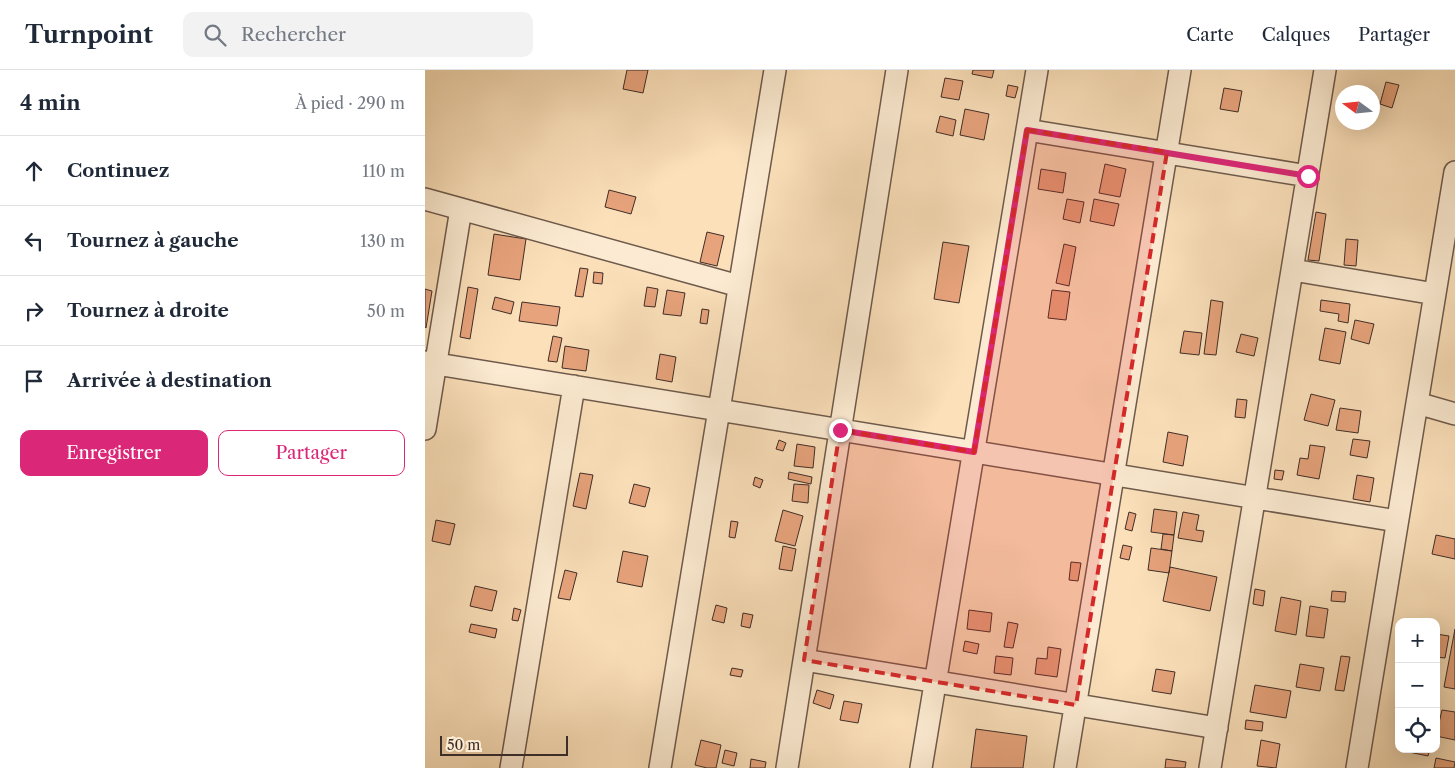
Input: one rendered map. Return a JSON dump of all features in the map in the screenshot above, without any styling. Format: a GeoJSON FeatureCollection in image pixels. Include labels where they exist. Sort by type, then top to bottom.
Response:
{"type":"FeatureCollection","features":[{"type":"Feature","properties":{"kind":"street"},"geometry":{"type":"LineString","coordinates":[[660,768],[775,70]]}},
{"type":"Feature","properties":{"kind":"street"},"geometry":{"type":"LineString","coordinates":[[787,768],[897,70]]}},
{"type":"Feature","properties":{"kind":"street"},"geometry":{"type":"LineString","coordinates":[[921,768],[1037,70]]}},
{"type":"Feature","properties":{"kind":"street"},"geometry":{"type":"LineString","coordinates":[[1065,768],[1180,70]]}},
{"type":"Feature","properties":{"kind":"street"},"geometry":{"type":"LineString","coordinates":[[1210,768],[1325,70]]}},
{"type":"Feature","properties":{"kind":"street"},"geometry":{"type":"LineString","coordinates":[[1027,130],[1308,176]]}},
{"type":"Feature","properties":{"kind":"street"},"geometry":{"type":"LineString","coordinates":[[1357,768],[1435,294],[1451,222],[1455,172]]}},
{"type":"Feature","properties":{"kind":"street"},"geometry":{"type":"LineString","coordinates":[[425,199],[739,286]]}},
{"type":"Feature","properties":{"kind":"street"},"geometry":{"type":"LineString","coordinates":[[425,429],[430,363],[461,209]]}},
{"type":"Feature","properties":{"kind":"street"},"geometry":{"type":"LineString","coordinates":[[1293,270],[1435,294]]}},
{"type":"Feature","properties":{"kind":"street"},"geometry":{"type":"LineString","coordinates":[[430,363],[1397,522]]}},
{"type":"Feature","properties":{"kind":"street"},"geometry":{"type":"LineString","coordinates":[[511,768],[574,386]]}},
{"type":"Feature","properties":{"kind":"street"},"geometry":{"type":"LineString","coordinates":[[1417,403],[1455,414]]}},
{"type":"Feature","properties":{"kind":"street"},"geometry":{"type":"LineString","coordinates":[[804,660],[1217,728]]}},
{"type":"Feature","properties":{"kind":"highlighted area"},"geometry":{"type":"Polygon","coordinates":[[[1027,130],[1167,152],[1076,705],[804,660],[840,430],[974,452],[1027,130]]]}},
{"type":"Feature","properties":{"kind":"building"},"geometry":{"type":"Polygon","coordinates":[[[627,70],[648,70],[643,93],[623,89],[627,70]]]}},
{"type":"Feature","properties":{"kind":"building"},"geometry":{"type":"Polygon","coordinates":[[[973,70],[994,70],[992,78],[972,74],[973,70]]]}},
{"type":"Feature","properties":{"kind":"building"},"geometry":{"type":"Polygon","coordinates":[[[945,78],[963,81],[959,100],[941,97],[945,78]]]}},
{"type":"Feature","properties":{"kind":"building"},"geometry":{"type":"Polygon","coordinates":[[[1386,82],[1399,85],[1392,108],[1380,104],[1386,82]]]}},
{"type":"Feature","properties":{"kind":"building"},"geometry":{"type":"Polygon","coordinates":[[[1008,85],[1018,87],[1015,98],[1006,96],[1008,85]]]}},
{"type":"Feature","properties":{"kind":"building"},"geometry":{"type":"Polygon","coordinates":[[[1224,88],[1242,91],[1238,112],[1220,109],[1224,88]]]}},
{"type":"Feature","properties":{"kind":"building"},"geometry":{"type":"Polygon","coordinates":[[[965,109],[989,114],[984,140],[960,135],[965,109]]]}},
{"type":"Feature","properties":{"kind":"building"},"geometry":{"type":"Polygon","coordinates":[[[940,116],[956,120],[953,136],[936,132],[940,116]]]}},
{"type":"Feature","properties":{"kind":"building"},"geometry":{"type":"Polygon","coordinates":[[[1105,164],[1126,169],[1120,197],[1099,193],[1105,164]]]}},
{"type":"Feature","properties":{"kind":"building"},"geometry":{"type":"Polygon","coordinates":[[[1041,169],[1066,173],[1063,193],[1038,189],[1041,169]]]}},
{"type":"Feature","properties":{"kind":"building"},"geometry":{"type":"Polygon","coordinates":[[[609,190],[636,197],[631,214],[605,207],[609,190]]]}},
{"type":"Feature","properties":{"kind":"building"},"geometry":{"type":"Polygon","coordinates":[[[1067,199],[1084,202],[1080,223],[1063,219],[1067,199]]]}},
{"type":"Feature","properties":{"kind":"building"},"geometry":{"type":"Polygon","coordinates":[[[1094,199],[1119,204],[1114,226],[1090,221],[1094,199]]]}},
{"type":"Feature","properties":{"kind":"building"},"geometry":{"type":"Polygon","coordinates":[[[1316,212],[1326,214],[1319,261],[1308,260],[1316,212]]]}},
{"type":"Feature","properties":{"kind":"building"},"geometry":{"type":"Polygon","coordinates":[[[707,232],[724,236],[717,266],[700,262],[707,232]]]}},
{"type":"Feature","properties":{"kind":"building"},"geometry":{"type":"Polygon","coordinates":[[[494,234],[526,239],[520,280],[488,275],[494,234]]]}},
{"type":"Feature","properties":{"kind":"building"},"geometry":{"type":"Polygon","coordinates":[[[1346,239],[1358,240],[1356,266],[1344,265],[1346,239]]]}},
{"type":"Feature","properties":{"kind":"building"},"geometry":{"type":"Polygon","coordinates":[[[943,242],[969,246],[959,303],[934,299],[943,242]]]}},
{"type":"Feature","properties":{"kind":"building"},"geometry":{"type":"Polygon","coordinates":[[[1064,244],[1076,247],[1069,286],[1056,283],[1064,244]]]}},
{"type":"Feature","properties":{"kind":"building"},"geometry":{"type":"Polygon","coordinates":[[[580,268],[588,269],[583,297],[575,296],[580,268]]]}},
{"type":"Feature","properties":{"kind":"building"},"geometry":{"type":"Polygon","coordinates":[[[594,272],[603,273],[602,284],[593,283],[594,272]]]}},
{"type":"Feature","properties":{"kind":"building"},"geometry":{"type":"Polygon","coordinates":[[[468,287],[478,289],[470,339],[460,337],[468,287]]]}},
{"type":"Feature","properties":{"kind":"building"},"geometry":{"type":"Polygon","coordinates":[[[647,287],[658,289],[655,307],[644,306],[647,287]]]}},
{"type":"Feature","properties":{"kind":"building"},"geometry":{"type":"Polygon","coordinates":[[[425,289],[432,291],[426,328],[425,327],[425,289]]]}},
{"type":"Feature","properties":{"kind":"building"},"geometry":{"type":"Polygon","coordinates":[[[667,290],[685,293],[681,316],[663,314],[667,290]]]}},
{"type":"Feature","properties":{"kind":"building"},"geometry":{"type":"Polygon","coordinates":[[[1052,290],[1070,292],[1066,320],[1048,318],[1052,290]]]}},
{"type":"Feature","properties":{"kind":"building"},"geometry":{"type":"Polygon","coordinates":[[[495,297],[514,302],[511,314],[492,309],[495,297]]]}},
{"type":"Feature","properties":{"kind":"building"},"geometry":{"type":"Polygon","coordinates":[[[1211,300],[1223,302],[1216,355],[1204,354],[1211,300]]]}},
{"type":"Feature","properties":{"kind":"building"},"geometry":{"type":"Polygon","coordinates":[[[1321,300],[1350,304],[1348,323],[1338,321],[1339,314],[1320,311],[1321,300]]]}},
{"type":"Feature","properties":{"kind":"building"},"geometry":{"type":"Polygon","coordinates":[[[522,302],[560,307],[557,326],[519,321],[522,302]]]}},
{"type":"Feature","properties":{"kind":"building"},"geometry":{"type":"Polygon","coordinates":[[[702,309],[709,310],[707,324],[700,323],[702,309]]]}},
{"type":"Feature","properties":{"kind":"building"},"geometry":{"type":"Polygon","coordinates":[[[1355,320],[1374,324],[1369,344],[1351,339],[1355,320]]]}},
{"type":"Feature","properties":{"kind":"building"},"geometry":{"type":"Polygon","coordinates":[[[1325,328],[1346,332],[1340,364],[1319,360],[1325,328]]]}},
{"type":"Feature","properties":{"kind":"building"},"geometry":{"type":"Polygon","coordinates":[[[1184,331],[1202,333],[1199,355],[1180,353],[1184,331]]]}},
{"type":"Feature","properties":{"kind":"building"},"geometry":{"type":"Polygon","coordinates":[[[1241,334],[1258,338],[1254,356],[1236,352],[1241,334]]]}},
{"type":"Feature","properties":{"kind":"building"},"geometry":{"type":"Polygon","coordinates":[[[553,336],[562,338],[557,362],[548,361],[553,336]]]}},
{"type":"Feature","properties":{"kind":"building"},"geometry":{"type":"Polygon","coordinates":[[[565,346],[589,350],[586,371],[562,368],[565,346]]]}},
{"type":"Feature","properties":{"kind":"building"},"geometry":{"type":"Polygon","coordinates":[[[660,354],[676,357],[672,382],[656,379],[660,354]]]}},
{"type":"Feature","properties":{"kind":"building"},"geometry":{"type":"Polygon","coordinates":[[[1311,394],[1335,400],[1328,426],[1304,420],[1311,394]]]}},
{"type":"Feature","properties":{"kind":"building"},"geometry":{"type":"Polygon","coordinates":[[[1237,399],[1247,400],[1245,418],[1235,417],[1237,399]]]}},
{"type":"Feature","properties":{"kind":"building"},"geometry":{"type":"Polygon","coordinates":[[[1340,408],[1361,411],[1358,433],[1336,430],[1340,408]]]}},
{"type":"Feature","properties":{"kind":"building"},"geometry":{"type":"Polygon","coordinates":[[[1168,432],[1188,436],[1183,466],[1163,462],[1168,432]]]}},
{"type":"Feature","properties":{"kind":"building"},"geometry":{"type":"Polygon","coordinates":[[[1353,439],[1370,441],[1367,458],[1350,455],[1353,439]]]}},
{"type":"Feature","properties":{"kind":"building"},"geometry":{"type":"Polygon","coordinates":[[[779,440],[786,443],[783,451],[776,449],[779,440]]]}},
{"type":"Feature","properties":{"kind":"building"},"geometry":{"type":"Polygon","coordinates":[[[797,444],[815,447],[813,468],[794,466],[797,444]]]}},
{"type":"Feature","properties":{"kind":"building"},"geometry":{"type":"Polygon","coordinates":[[[1310,445],[1325,447],[1319,479],[1297,475],[1300,458],[1308,459],[1310,445]]]}},
{"type":"Feature","properties":{"kind":"building"},"geometry":{"type":"Polygon","coordinates":[[[1275,470],[1284,471],[1282,480],[1274,479],[1275,470]]]}},
{"type":"Feature","properties":{"kind":"building"},"geometry":{"type":"Polygon","coordinates":[[[789,472],[812,477],[811,484],[788,479],[789,472]]]}},
{"type":"Feature","properties":{"kind":"building"},"geometry":{"type":"Polygon","coordinates":[[[580,473],[593,475],[586,509],[573,506],[580,473]]]}},
{"type":"Feature","properties":{"kind":"building"},"geometry":{"type":"Polygon","coordinates":[[[1357,475],[1374,478],[1370,502],[1353,499],[1357,475]]]}},
{"type":"Feature","properties":{"kind":"building"},"geometry":{"type":"Polygon","coordinates":[[[755,477],[763,480],[760,488],[753,485],[755,477]]]}},
{"type":"Feature","properties":{"kind":"building"},"geometry":{"type":"Polygon","coordinates":[[[634,484],[650,488],[645,507],[629,503],[634,484]]]}},
{"type":"Feature","properties":{"kind":"building"},"geometry":{"type":"Polygon","coordinates":[[[794,484],[809,485],[808,503],[792,501],[794,484]]]}},
{"type":"Feature","properties":{"kind":"building"},"geometry":{"type":"Polygon","coordinates":[[[1154,509],[1177,512],[1174,535],[1151,532],[1154,509]]]}},
{"type":"Feature","properties":{"kind":"building"},"geometry":{"type":"Polygon","coordinates":[[[783,510],[803,516],[795,546],[775,541],[783,510]]]}},
{"type":"Feature","properties":{"kind":"building"},"geometry":{"type":"Polygon","coordinates":[[[1129,512],[1136,514],[1132,531],[1125,529],[1129,512]]]}},
{"type":"Feature","properties":{"kind":"building"},"geometry":{"type":"Polygon","coordinates":[[[1183,512],[1199,515],[1196,530],[1204,531],[1202,542],[1178,538],[1183,512]]]}},
{"type":"Feature","properties":{"kind":"building"},"geometry":{"type":"Polygon","coordinates":[[[436,520],[455,524],[450,545],[432,541],[436,520]]]}},
{"type":"Feature","properties":{"kind":"building"},"geometry":{"type":"Polygon","coordinates":[[[731,521],[738,522],[735,538],[729,537],[731,521]]]}},
{"type":"Feature","properties":{"kind":"building"},"geometry":{"type":"Polygon","coordinates":[[[1163,534],[1174,535],[1172,551],[1161,549],[1163,534]]]}},
{"type":"Feature","properties":{"kind":"building"},"geometry":{"type":"Polygon","coordinates":[[[1436,535],[1455,539],[1455,559],[1432,554],[1436,535]]]}},
{"type":"Feature","properties":{"kind":"building"},"geometry":{"type":"Polygon","coordinates":[[[1123,545],[1132,547],[1129,560],[1120,558],[1123,545]]]}},
{"type":"Feature","properties":{"kind":"building"},"geometry":{"type":"Polygon","coordinates":[[[783,546],[796,549],[792,571],[779,569],[783,546]]]}},
{"type":"Feature","properties":{"kind":"building"},"geometry":{"type":"Polygon","coordinates":[[[1151,548],[1172,551],[1169,573],[1148,570],[1151,548]]]}},
{"type":"Feature","properties":{"kind":"building"},"geometry":{"type":"Polygon","coordinates":[[[623,551],[648,556],[642,587],[617,582],[623,551]]]}},
{"type":"Feature","properties":{"kind":"building"},"geometry":{"type":"Polygon","coordinates":[[[1071,562],[1081,563],[1078,581],[1069,580],[1071,562]]]}},
{"type":"Feature","properties":{"kind":"building"},"geometry":{"type":"Polygon","coordinates":[[[1170,567],[1217,577],[1210,611],[1163,601],[1170,567]]]}},
{"type":"Feature","properties":{"kind":"building"},"geometry":{"type":"Polygon","coordinates":[[[565,570],[577,573],[570,600],[558,598],[565,570]]]}},
{"type":"Feature","properties":{"kind":"building"},"geometry":{"type":"Polygon","coordinates":[[[475,586],[497,591],[492,611],[470,606],[475,586]]]}},
{"type":"Feature","properties":{"kind":"building"},"geometry":{"type":"Polygon","coordinates":[[[1255,589],[1265,591],[1263,606],[1253,604],[1255,589]]]}},
{"type":"Feature","properties":{"kind":"building"},"geometry":{"type":"Polygon","coordinates":[[[1332,591],[1346,592],[1345,602],[1331,601],[1332,591]]]}},
{"type":"Feature","properties":{"kind":"building"},"geometry":{"type":"Polygon","coordinates":[[[1281,597],[1301,601],[1296,635],[1275,631],[1281,597]]]}},
{"type":"Feature","properties":{"kind":"building"},"geometry":{"type":"Polygon","coordinates":[[[716,605],[727,608],[724,623],[712,620],[716,605]]]}},
{"type":"Feature","properties":{"kind":"building"},"geometry":{"type":"Polygon","coordinates":[[[1310,606],[1328,609],[1324,638],[1306,636],[1310,606]]]}},
{"type":"Feature","properties":{"kind":"building"},"geometry":{"type":"Polygon","coordinates":[[[514,608],[521,610],[518,621],[512,620],[514,608]]]}},
{"type":"Feature","properties":{"kind":"building"},"geometry":{"type":"Polygon","coordinates":[[[969,610],[992,613],[990,632],[967,629],[969,610]]]}},
{"type":"Feature","properties":{"kind":"building"},"geometry":{"type":"Polygon","coordinates":[[[743,613],[753,615],[750,628],[741,626],[743,613]]]}},
{"type":"Feature","properties":{"kind":"building"},"geometry":{"type":"Polygon","coordinates":[[[1008,622],[1018,624],[1013,648],[1004,647],[1008,622]]]}},
{"type":"Feature","properties":{"kind":"building"},"geometry":{"type":"Polygon","coordinates":[[[471,624],[497,629],[495,638],[469,632],[471,624]]]}},
{"type":"Feature","properties":{"kind":"building"},"geometry":{"type":"Polygon","coordinates":[[[1455,629],[1455,689],[1444,687],[1455,629]]]}},
{"type":"Feature","properties":{"kind":"building"},"geometry":{"type":"Polygon","coordinates":[[[1440,635],[1449,636],[1445,658],[1440,657],[1440,635]]]}},
{"type":"Feature","properties":{"kind":"building"},"geometry":{"type":"Polygon","coordinates":[[[965,641],[979,644],[977,654],[963,651],[965,641]]]}},
{"type":"Feature","properties":{"kind":"building"},"geometry":{"type":"Polygon","coordinates":[[[1048,647],[1061,649],[1057,677],[1035,674],[1037,658],[1047,659],[1048,647]]]}},
{"type":"Feature","properties":{"kind":"building"},"geometry":{"type":"Polygon","coordinates":[[[996,656],[1013,658],[1011,675],[994,673],[996,656]]]}},
{"type":"Feature","properties":{"kind":"building"},"geometry":{"type":"Polygon","coordinates":[[[1341,656],[1350,657],[1344,691],[1335,690],[1341,656]]]}},
{"type":"Feature","properties":{"kind":"building"},"geometry":{"type":"Polygon","coordinates":[[[1300,664],[1324,668],[1320,691],[1296,687],[1300,664]]]}},
{"type":"Feature","properties":{"kind":"building"},"geometry":{"type":"Polygon","coordinates":[[[732,668],[743,670],[741,677],[730,675],[732,668]]]}},
{"type":"Feature","properties":{"kind":"building"},"geometry":{"type":"Polygon","coordinates":[[[1156,669],[1175,672],[1171,694],[1152,691],[1156,669]]]}},
{"type":"Feature","properties":{"kind":"building"},"geometry":{"type":"Polygon","coordinates":[[[1255,685],[1291,691],[1286,718],[1250,712],[1255,685]]]}},
{"type":"Feature","properties":{"kind":"building"},"geometry":{"type":"Polygon","coordinates":[[[817,690],[834,695],[830,709],[813,703],[817,690]]]}},
{"type":"Feature","properties":{"kind":"building"},"geometry":{"type":"Polygon","coordinates":[[[844,701],[862,704],[858,723],[840,720],[844,701]]]}},
{"type":"Feature","properties":{"kind":"building"},"geometry":{"type":"Polygon","coordinates":[[[1442,710],[1455,712],[1455,740],[1440,737],[1442,710]]]}},
{"type":"Feature","properties":{"kind":"building"},"geometry":{"type":"Polygon","coordinates":[[[1246,720],[1263,722],[1262,731],[1245,729],[1246,720]]]}},
{"type":"Feature","properties":{"kind":"building"},"geometry":{"type":"Polygon","coordinates":[[[976,729],[1027,736],[1023,768],[971,768],[976,729]]]}},
{"type":"Feature","properties":{"kind":"building"},"geometry":{"type":"Polygon","coordinates":[[[701,740],[721,745],[716,768],[695,765],[701,740]]]}},
{"type":"Feature","properties":{"kind":"building"},"geometry":{"type":"Polygon","coordinates":[[[1261,740],[1280,744],[1276,768],[1257,766],[1261,740]]]}},
{"type":"Feature","properties":{"kind":"building"},"geometry":{"type":"Polygon","coordinates":[[[725,750],[737,753],[734,766],[722,763],[725,750]]]}},
{"type":"Feature","properties":{"kind":"building"},"geometry":{"type":"Polygon","coordinates":[[[1414,753],[1429,753],[1428,756],[1414,753]]]}},
{"type":"Feature","properties":{"kind":"building"},"geometry":{"type":"Polygon","coordinates":[[[1436,758],[1455,762],[1454,768],[1434,768],[1436,758]]]}},
{"type":"Feature","properties":{"kind":"building"},"geometry":{"type":"Polygon","coordinates":[[[751,759],[766,762],[765,768],[750,768],[751,759]]]}},
{"type":"Feature","properties":{"kind":"building"},"geometry":{"type":"Polygon","coordinates":[[[1166,759],[1186,762],[1185,768],[1165,768],[1166,759]]]}},
{"type":"Feature","properties":{"kind":"route"},"geometry":{"type":"LineString","coordinates":[[840,430],[974,452],[1027,130],[1308,176]]}}]}
